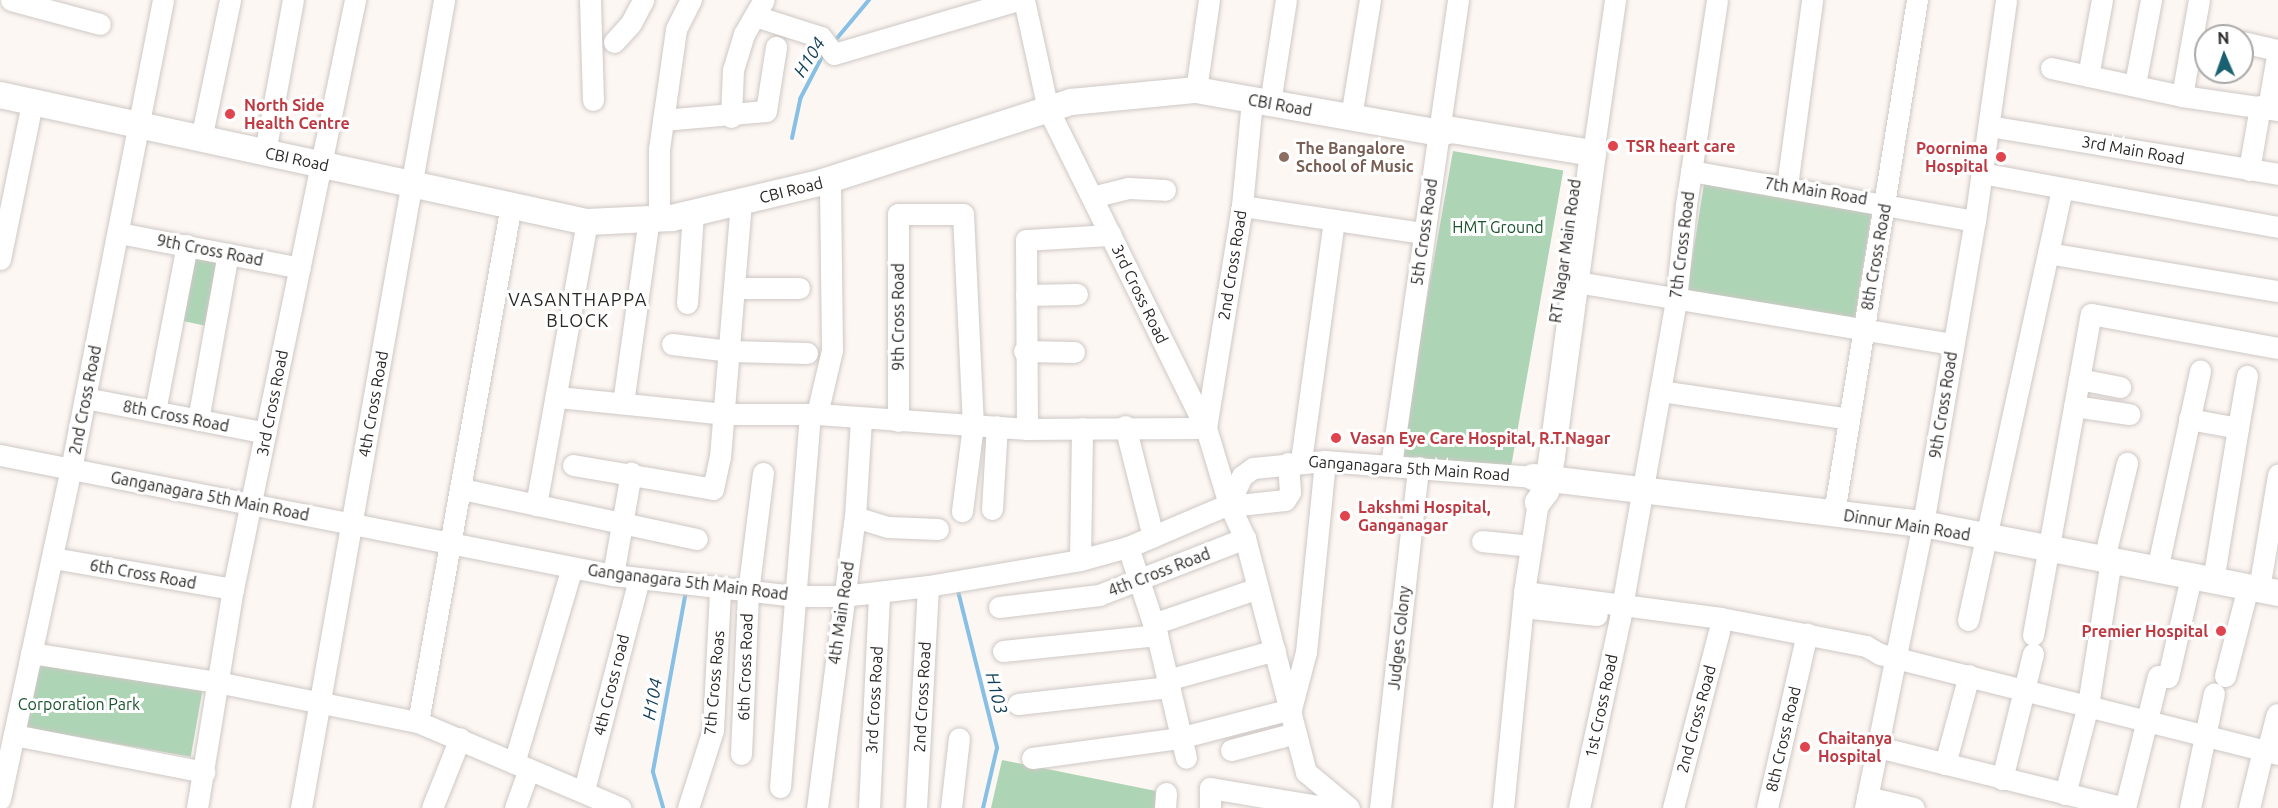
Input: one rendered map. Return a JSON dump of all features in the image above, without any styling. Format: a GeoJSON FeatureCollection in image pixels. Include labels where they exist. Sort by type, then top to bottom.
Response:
{"type":"FeatureCollection","features":[{"type":"Feature","properties":{"kind":"main road","name":"CBI Road"},"geometry":{"type":"LineString","coordinates":[[0,95],[587,222],[654,219],[693,213],[792,190],[830,180],[1071,102],[1196,90],[1439,133],[1452,130],[1585,160]]}},
{"type":"Feature","properties":{"kind":"main road","name":"RT Nagar Main Road"},"geometry":{"type":"LineString","coordinates":[[1540,486],[1577,282],[1585,160]]}},
{"type":"Feature","properties":{"kind":"main road","name":"RT Nagar Main Road"},"geometry":{"type":"LineString","coordinates":[[1540,486],[1585,160]]}},
{"type":"Feature","properties":{"kind":"main road","name":"Dinnur Main Road"},"geometry":{"type":"LineString","coordinates":[[1540,486],[1644,489],[1923,524],[2262,590]]}},
{"type":"Feature","properties":{"kind":"street"},"geometry":{"type":"LineString","coordinates":[[10,0],[100,24]]}},
{"type":"Feature","properties":{"kind":"street","name":"2nd Cross Road"},"geometry":{"type":"LineString","coordinates":[[0,799],[71,469],[163,0]]}},
{"type":"Feature","properties":{"kind":"street"},"geometry":{"type":"LineString","coordinates":[[201,139],[230,0]]}},
{"type":"Feature","properties":{"kind":"street"},"geometry":{"type":"LineString","coordinates":[[265,152],[293,0]]}},
{"type":"Feature","properties":{"kind":"street","name":"3rd Cross Road"},"geometry":{"type":"LineString","coordinates":[[197,808],[234,590],[355,0]]}},
{"type":"Feature","properties":{"kind":"street","name":"4th Cross Road"},"geometry":{"type":"LineString","coordinates":[[301,808],[444,0]]}},
{"type":"Feature","properties":{"kind":"street"},"geometry":{"type":"LineString","coordinates":[[590,0],[593,100]]}},
{"type":"Feature","properties":{"kind":"street"},"geometry":{"type":"LineString","coordinates":[[614,42],[631,23],[643,0]]}},
{"type":"Feature","properties":{"kind":"street"},"geometry":{"type":"LineString","coordinates":[[623,403],[654,219],[659,149],[676,29],[691,0]]}},
{"type":"Feature","properties":{"kind":"street"},"geometry":{"type":"LineString","coordinates":[[731,117],[733,70],[744,34],[759,8],[821,37],[831,49],[1017,0]]}},
{"type":"Feature","properties":{"kind":"street","name":"3rd Cross Road"},"geometry":{"type":"LineString","coordinates":[[1024,0],[1048,109],[1206,428],[1229,505],[1245,538],[1306,772],[1349,808]]}},
{"type":"Feature","properties":{"kind":"street"},"geometry":{"type":"LineString","coordinates":[[1196,90],[1209,0]]}},
{"type":"Feature","properties":{"kind":"street"},"geometry":{"type":"LineString","coordinates":[[1261,102],[1286,0]]}},
{"type":"Feature","properties":{"kind":"street"},"geometry":{"type":"LineString","coordinates":[[1351,117],[1370,0]]}},
{"type":"Feature","properties":{"kind":"street","name":"5th Cross Road"},"geometry":{"type":"LineString","coordinates":[[1391,465],[1458,0]]}},
{"type":"Feature","properties":{"kind":"street","name":"RT Nagar Main Road"},"geometry":{"type":"LineString","coordinates":[[1585,160],[1602,0]]}},
{"type":"Feature","properties":{"kind":"street","name":"RT Nagar Main Road"},"geometry":{"type":"LineString","coordinates":[[1585,160],[1615,0]]}},
{"type":"Feature","properties":{"kind":"street","name":"7th Cross Road"},"geometry":{"type":"LineString","coordinates":[[1644,489],[1676,300],[1691,171],[1717,0]]}},
{"type":"Feature","properties":{"kind":"street"},"geometry":{"type":"LineString","coordinates":[[1787,186],[1812,0]]}},
{"type":"Feature","properties":{"kind":"street","name":"8th Cross Road"},"geometry":{"type":"LineString","coordinates":[[1834,513],[1917,0]]}},
{"type":"Feature","properties":{"kind":"street","name":"9th Cross Road"},"geometry":{"type":"LineString","coordinates":[[1866,803],[1878,747],[1888,656],[1923,524],[1975,221],[2006,0]]}},
{"type":"Feature","properties":{"kind":"street"},"geometry":{"type":"LineString","coordinates":[[2088,76],[2102,0]]}},
{"type":"Feature","properties":{"kind":"street"},"geometry":{"type":"LineString","coordinates":[[2135,84],[2151,0]]}},
{"type":"Feature","properties":{"kind":"street"},"geometry":{"type":"LineString","coordinates":[[2182,96],[2199,0]]}},
{"type":"Feature","properties":{"kind":"street"},"geometry":{"type":"LineString","coordinates":[[2249,170],[2268,108],[2278,50],[2254,45]]}},
{"type":"Feature","properties":{"kind":"street"},"geometry":{"type":"LineString","coordinates":[[663,120],[731,117],[766,111],[776,47]]}},
{"type":"Feature","properties":{"kind":"street"},"geometry":{"type":"LineString","coordinates":[[2051,68],[2135,84],[2182,96],[2268,108]]}},
{"type":"Feature","properties":{"kind":"street","name":"2nd Cross Road"},"geometry":{"type":"LineString","coordinates":[[1206,428],[1261,102]]}},
{"type":"Feature","properties":{"kind":"street"},"geometry":{"type":"LineString","coordinates":[[0,259],[32,103]]}},
{"type":"Feature","properties":{"kind":"street","name":"3rd Main Road"},"geometry":{"type":"LineString","coordinates":[[1989,126],[2278,174]]}},
{"type":"Feature","properties":{"kind":"street","name":"7th Main Road"},"geometry":{"type":"LineString","coordinates":[[1691,171],[1886,202],[1975,221]]}},
{"type":"Feature","properties":{"kind":"street"},"geometry":{"type":"LineString","coordinates":[[1981,173],[2278,227]]}},
{"type":"Feature","properties":{"kind":"street"},"geometry":{"type":"LineString","coordinates":[[780,787],[794,596],[814,415],[832,350],[830,180]]}},
{"type":"Feature","properties":{"kind":"street"},"geometry":{"type":"LineString","coordinates":[[1092,197],[1129,188],[1165,190]]}},
{"type":"Feature","properties":{"kind":"street"},"geometry":{"type":"LineString","coordinates":[[1968,620],[2062,189]]}},
{"type":"Feature","properties":{"kind":"street"},"geometry":{"type":"LineString","coordinates":[[573,465],[631,473],[713,489],[724,414],[741,202]]}},
{"type":"Feature","properties":{"kind":"street"},"geometry":{"type":"LineString","coordinates":[[418,722],[462,489],[511,205]]}},
{"type":"Feature","properties":{"kind":"street"},"geometry":{"type":"LineString","coordinates":[[1242,206],[1423,234]]}},
{"type":"Feature","properties":{"kind":"street"},"geometry":{"type":"LineString","coordinates":[[687,303],[693,213]]}},
{"type":"Feature","properties":{"kind":"street","name":"9th Cross Road"},"geometry":{"type":"LineString","coordinates":[[898,421],[898,214],[963,214],[973,425]]}},
{"type":"Feature","properties":{"kind":"street"},"geometry":{"type":"LineString","coordinates":[[1229,505],[1285,500],[1290,492],[1334,220]]}},
{"type":"Feature","properties":{"kind":"street"},"geometry":{"type":"LineString","coordinates":[[536,505],[558,397],[587,222]]}},
{"type":"Feature","properties":{"kind":"street","name":"9th Cross Road"},"geometry":{"type":"LineString","coordinates":[[119,233],[300,268]]}},
{"type":"Feature","properties":{"kind":"street"},"geometry":{"type":"LineString","coordinates":[[1027,429],[1024,351],[1026,240],[1111,235]]}},
{"type":"Feature","properties":{"kind":"street"},"geometry":{"type":"LineString","coordinates":[[155,411],[187,245]]}},
{"type":"Feature","properties":{"kind":"street"},"geometry":{"type":"LineString","coordinates":[[2048,253],[2278,291]]}},
{"type":"Feature","properties":{"kind":"street"},"geometry":{"type":"LineString","coordinates":[[198,420],[228,254]]}},
{"type":"Feature","properties":{"kind":"street"},"geometry":{"type":"LineString","coordinates":[[1577,282],[1862,331],[1953,344]]}},
{"type":"Feature","properties":{"kind":"street"},"geometry":{"type":"LineString","coordinates":[[734,288],[799,288]]}},
{"type":"Feature","properties":{"kind":"street"},"geometry":{"type":"LineString","coordinates":[[1026,295],[1077,294]]}},
{"type":"Feature","properties":{"kind":"street"},"geometry":{"type":"LineString","coordinates":[[2002,779],[2026,689],[2091,314],[2278,348]]}},
{"type":"Feature","properties":{"kind":"street"},"geometry":{"type":"LineString","coordinates":[[672,344],[729,351],[807,353]]}},
{"type":"Feature","properties":{"kind":"street"},"geometry":{"type":"LineString","coordinates":[[1024,351],[1074,352]]}},
{"type":"Feature","properties":{"kind":"street"},"geometry":{"type":"LineString","coordinates":[[2157,570],[2200,371]]}},
{"type":"Feature","properties":{"kind":"street"},"geometry":{"type":"LineString","coordinates":[[1878,747],[2124,808],[2147,720],[2202,578],[2238,428],[2247,376]]}},
{"type":"Feature","properties":{"kind":"street"},"geometry":{"type":"LineString","coordinates":[[2079,380],[2120,387]]}},
{"type":"Feature","properties":{"kind":"street"},"geometry":{"type":"LineString","coordinates":[[1660,391],[1849,419]]}},
{"type":"Feature","properties":{"kind":"street"},"geometry":{"type":"LineString","coordinates":[[558,397],[724,414],[814,415],[1027,429],[1125,426],[1206,428]]}},
{"type":"Feature","properties":{"kind":"street","name":"8th Cross Road"},"geometry":{"type":"LineString","coordinates":[[85,398],[266,433]]}},
{"type":"Feature","properties":{"kind":"street"},"geometry":{"type":"LineString","coordinates":[[2074,406],[2129,414]]}},
{"type":"Feature","properties":{"kind":"street","name":"4th Main Road"},"geometry":{"type":"LineString","coordinates":[[818,808],[843,596],[855,517],[861,418]]}},
{"type":"Feature","properties":{"kind":"street"},"geometry":{"type":"LineString","coordinates":[[2189,419],[2238,428]]}},
{"type":"Feature","properties":{"kind":"street"},"geometry":{"type":"LineString","coordinates":[[962,511],[973,425]]}},
{"type":"Feature","properties":{"kind":"street"},"geometry":{"type":"LineString","coordinates":[[992,509],[997,426]]}},
{"type":"Feature","properties":{"kind":"street"},"geometry":{"type":"LineString","coordinates":[[1125,426],[1153,537]]}},
{"type":"Feature","properties":{"kind":"street"},"geometry":{"type":"LineString","coordinates":[[1080,560],[1082,428]]}},
{"type":"Feature","properties":{"kind":"street","name":"Ganganagara 5th Main Road"},"geometry":{"type":"LineString","coordinates":[[0,455],[613,575],[720,590],[794,596],[843,596],[928,586],[1080,560],[1128,547],[1229,505],[1242,476],[1254,468],[1295,462],[1325,461],[1391,465],[1540,486]]}},
{"type":"Feature","properties":{"kind":"street"},"geometry":{"type":"LineString","coordinates":[[1032,758],[1179,738],[1290,709],[1306,652],[1325,461]]}},
{"type":"Feature","properties":{"kind":"street"},"geometry":{"type":"LineString","coordinates":[[2065,794],[2088,705],[2107,559],[2127,463]]}},
{"type":"Feature","properties":{"kind":"street","name":"Judges Colony"},"geometry":{"type":"LineString","coordinates":[[1380,808],[1418,467]]}},
{"type":"Feature","properties":{"kind":"street"},"geometry":{"type":"LineString","coordinates":[[613,575],[631,473]]}},
{"type":"Feature","properties":{"kind":"street","name":"6th Cross Road"},"geometry":{"type":"LineString","coordinates":[[741,754],[748,593],[763,473]]}},
{"type":"Feature","properties":{"kind":"street"},"geometry":{"type":"LineString","coordinates":[[2190,808],[2219,685],[2262,590],[2271,559],[2278,475]]}},
{"type":"Feature","properties":{"kind":"street","name":"RT Nagar Main Road"},"geometry":{"type":"LineString","coordinates":[[1503,808],[1524,599],[1540,486]]}},
{"type":"Feature","properties":{"kind":"street"},"geometry":{"type":"LineString","coordinates":[[462,489],[622,525],[697,539]]}},
{"type":"Feature","properties":{"kind":"street","name":"1st Cross Road"},"geometry":{"type":"LineString","coordinates":[[1579,808],[1644,489]]}},
{"type":"Feature","properties":{"kind":"street"},"geometry":{"type":"LineString","coordinates":[[855,517],[888,527],[938,529]]}},
{"type":"Feature","properties":{"kind":"street","name":"4th Cross Road"},"geometry":{"type":"LineString","coordinates":[[999,607],[1099,595],[1245,538]]}},
{"type":"Feature","properties":{"kind":"street"},"geometry":{"type":"LineString","coordinates":[[1482,541],[1531,546]]}},
{"type":"Feature","properties":{"kind":"street"},"geometry":{"type":"LineString","coordinates":[[1128,547],[1155,630],[1179,738],[1186,758]]}},
{"type":"Feature","properties":{"kind":"street","name":"6th Cross Road"},"geometry":{"type":"LineString","coordinates":[[52,558],[234,590]]}},
{"type":"Feature","properties":{"kind":"street"},"geometry":{"type":"LineString","coordinates":[[515,808],[522,766],[572,567]]}},
{"type":"Feature","properties":{"kind":"street","name":"4th Cross road"},"geometry":{"type":"LineString","coordinates":[[584,790],[639,579]]}},
{"type":"Feature","properties":{"kind":"street","name":"2nd Cross Road"},"geometry":{"type":"LineString","coordinates":[[916,808],[928,586]]}},
{"type":"Feature","properties":{"kind":"street"},"geometry":{"type":"LineString","coordinates":[[1003,651],[1155,630],[1258,588]]}},
{"type":"Feature","properties":{"kind":"street","name":"7th Cross Roas"},"geometry":{"type":"LineString","coordinates":[[688,808],[713,730],[720,590]]}},
{"type":"Feature","properties":{"kind":"street","name":"3rd Cross Road"},"geometry":{"type":"LineString","coordinates":[[868,808],[879,592]]}},
{"type":"Feature","properties":{"kind":"street"},"geometry":{"type":"LineString","coordinates":[[1524,599],[1621,610],[1806,640]]}},
{"type":"Feature","properties":{"kind":"street"},"geometry":{"type":"LineString","coordinates":[[1621,610],[1719,631],[1866,646],[1888,656],[2269,752]]}},
{"type":"Feature","properties":{"kind":"street","name":"2nd Cross Road"},"geometry":{"type":"LineString","coordinates":[[1673,808],[1719,631]]}},
{"type":"Feature","properties":{"kind":"street","name":"8th Cross Road"},"geometry":{"type":"LineString","coordinates":[[1767,808],[1806,640]]}},
{"type":"Feature","properties":{"kind":"street"},"geometry":{"type":"LineString","coordinates":[[1018,704],[1168,683],[1275,650]]}},
{"type":"Feature","properties":{"kind":"street"},"geometry":{"type":"LineString","coordinates":[[31,653],[217,682],[418,722],[584,790],[608,805]]}},
{"type":"Feature","properties":{"kind":"street"},"geometry":{"type":"LineString","coordinates":[[1945,764],[1969,675]]}},
{"type":"Feature","properties":{"kind":"street"},"geometry":{"type":"LineString","coordinates":[[2249,808],[2269,752],[2277,714]]}},
{"type":"Feature","properties":{"kind":"street"},"geometry":{"type":"LineString","coordinates":[[1231,750],[1296,733]]}},
{"type":"Feature","properties":{"kind":"street"},"geometry":{"type":"LineString","coordinates":[[14,735],[204,772]]}},
{"type":"Feature","properties":{"kind":"street"},"geometry":{"type":"LineString","coordinates":[[432,808],[460,738]]}},
{"type":"Feature","properties":{"kind":"street"},"geometry":{"type":"LineString","coordinates":[[951,808],[959,738]]}},
{"type":"Feature","properties":{"kind":"street"},"geometry":{"type":"LineString","coordinates":[[1210,808],[1210,788],[1285,804],[1329,808]]}},
{"type":"Feature","properties":{"kind":"street"},"geometry":{"type":"LineString","coordinates":[[1866,803],[1914,808]]}},
{"type":"Feature","properties":{"kind":"green space","name":"HMT Ground"},"geometry":{"type":"Polygon","coordinates":[[[1453,151],[1563,170],[1509,479],[1399,459],[1453,151]]]}},
{"type":"Feature","properties":{"kind":"green space"},"geometry":{"type":"Polygon","coordinates":[[[1704,184],[1872,211],[1855,319],[1687,293],[1704,184]]]}},
{"type":"Feature","properties":{"kind":"green space"},"geometry":{"type":"Polygon","coordinates":[[[190,253],[224,260],[210,327],[176,320],[190,253]]]}},
{"type":"Feature","properties":{"kind":"green space","name":"Corporation Park"},"geometry":{"type":"Polygon","coordinates":[[[33,661],[202,691],[191,757],[21,727],[33,661]]]}},
{"type":"Feature","properties":{"kind":"green space"},"geometry":{"type":"Polygon","coordinates":[[[1002,760],[1166,793],[1165,808],[991,808],[1002,760]]]}},
{"type":"Feature","properties":{"kind":"waterway","name":"H104"},"geometry":{"type":"LineString","coordinates":[[833,43],[869,0]]}},
{"type":"Feature","properties":{"kind":"waterway","name":"H104"},"geometry":{"type":"LineString","coordinates":[[792,138],[800,99],[824,53]]}},
{"type":"Feature","properties":{"kind":"waterway","name":"H103"},"geometry":{"type":"LineString","coordinates":[[957,587],[997,748],[983,808]]}},
{"type":"Feature","properties":{"kind":"waterway","name":"H104"},"geometry":{"type":"LineString","coordinates":[[663,807],[653,771],[685,596]]}},
{"type":"Feature","properties":{"kind":"place","name":"North Side Health Centre"},"geometry":{"type":"Point","coordinates":[230,114]}},
{"type":"Feature","properties":{"kind":"place","name":"TSR heart care"},"geometry":{"type":"Point","coordinates":[1613,146]}},
{"type":"Feature","properties":{"kind":"place","name":"The Bangalore School of Music"},"geometry":{"type":"Point","coordinates":[1284,157]}},
{"type":"Feature","properties":{"kind":"place","name":"Poornima Hospital"},"geometry":{"type":"Point","coordinates":[2001,157]}},
{"type":"Feature","properties":{"kind":"place","name":"Vasan Eye Care Hospital, R.T.Nagar"},"geometry":{"type":"Point","coordinates":[1336,438]}},
{"type":"Feature","properties":{"kind":"place","name":"Lakshmi Hospital, Ganganagar"},"geometry":{"type":"Point","coordinates":[1345,516]}},
{"type":"Feature","properties":{"kind":"place","name":"Premier Hospital"},"geometry":{"type":"Point","coordinates":[2221,631]}},
{"type":"Feature","properties":{"kind":"place","name":"Chaitanya Hospital"},"geometry":{"type":"Point","coordinates":[1805,747]}},
{"type":"Feature","properties":{"kind":"district","name":"VASANTHAPPA BLOCK"},"geometry":{"type":"Point","coordinates":[578,310]}}]}
